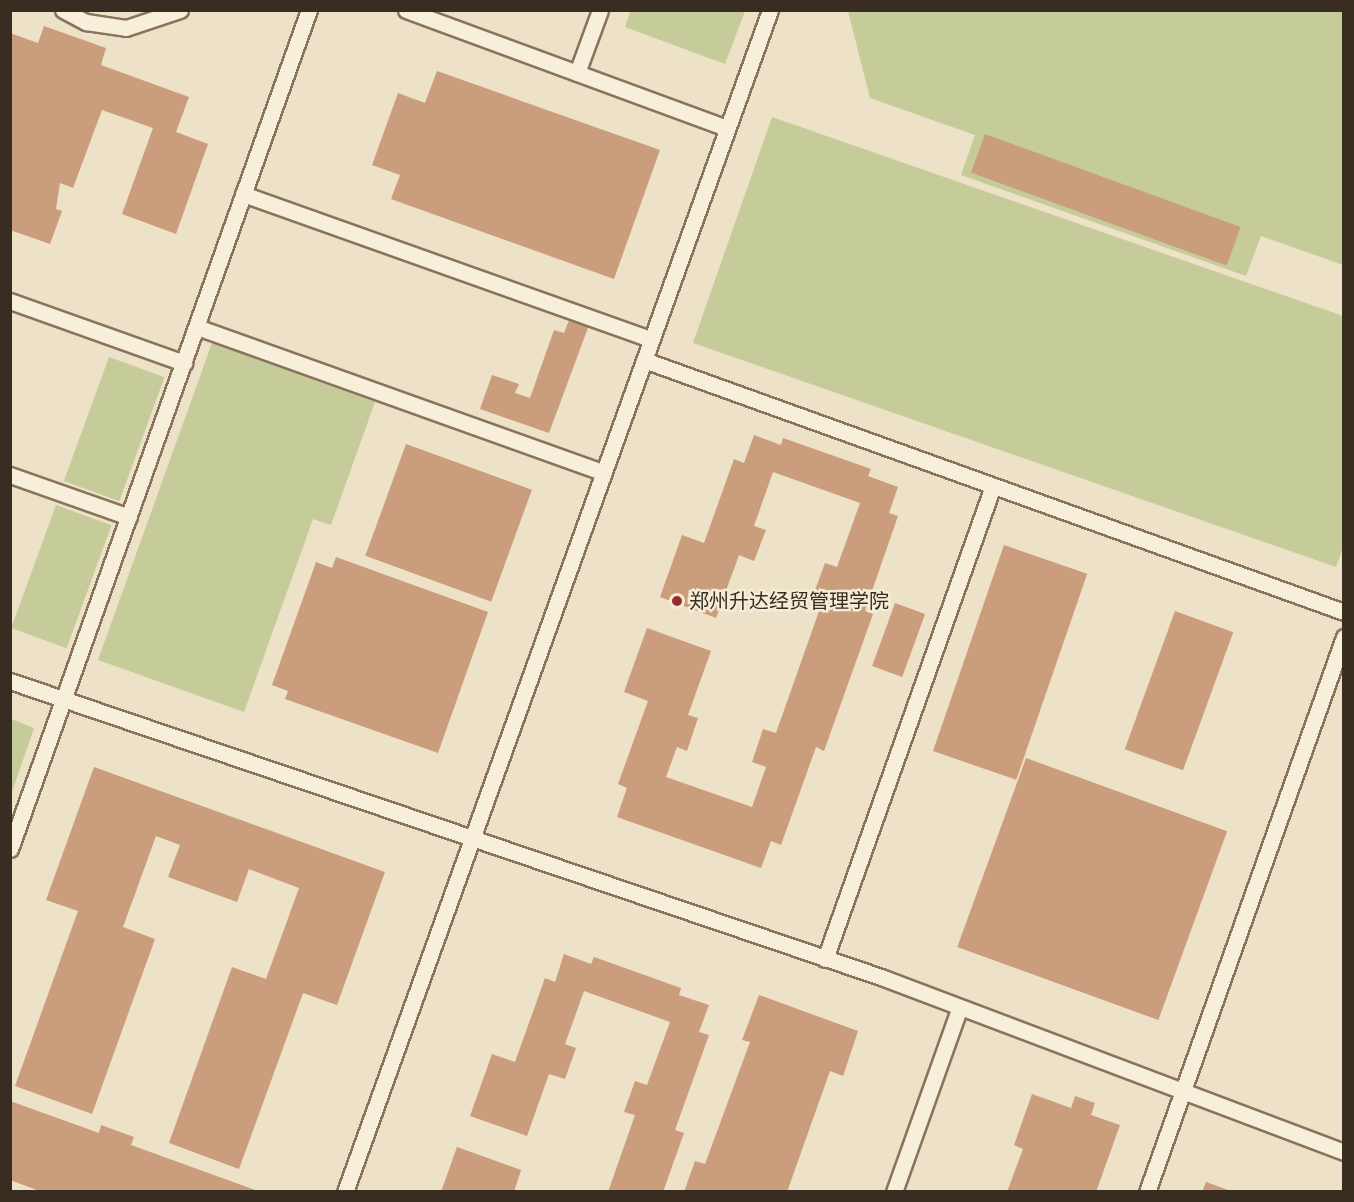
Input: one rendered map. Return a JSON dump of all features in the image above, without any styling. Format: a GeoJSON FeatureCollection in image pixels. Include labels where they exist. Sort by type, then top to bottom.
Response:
{"type":"FeatureCollection","features":[{"type":"Feature","properties":{"kind":"lane"},"geometry":{"type":"LineString","coordinates":[[63,10],[86,22],[126,28],[180,10]]}},
{"type":"Feature","properties":{"kind":"lane"},"geometry":{"type":"LineString","coordinates":[[10,849],[309,10]]}},
{"type":"Feature","properties":{"kind":"lane"},"geometry":{"type":"LineString","coordinates":[[406,10],[728,128]]}},
{"type":"Feature","properties":{"kind":"lane"},"geometry":{"type":"LineString","coordinates":[[577,73],[600,10]]}},
{"type":"Feature","properties":{"kind":"lane"},"geometry":{"type":"LineString","coordinates":[[345,1191],[770,10]]}},
{"type":"Feature","properties":{"kind":"lane"},"geometry":{"type":"LineString","coordinates":[[243,194],[651,339]]}},
{"type":"Feature","properties":{"kind":"lane"},"geometry":{"type":"LineString","coordinates":[[10,301],[184,363]]}},
{"type":"Feature","properties":{"kind":"lane"},"geometry":{"type":"LineString","coordinates":[[197,327],[604,473]]}},
{"type":"Feature","properties":{"kind":"lane"},"geometry":{"type":"LineString","coordinates":[[644,360],[1344,612]]}},
{"type":"Feature","properties":{"kind":"lane"},"geometry":{"type":"LineString","coordinates":[[10,475],[129,517]]}},
{"type":"Feature","properties":{"kind":"lane"},"geometry":{"type":"LineString","coordinates":[[825,959],[993,486]]}},
{"type":"Feature","properties":{"kind":"lane"},"geometry":{"type":"LineString","coordinates":[[1147,1191],[1344,637]]}},
{"type":"Feature","properties":{"kind":"lane"},"geometry":{"type":"LineString","coordinates":[[10,681],[825,959],[960,1007],[1344,1152]]}},
{"type":"Feature","properties":{"kind":"lane"},"geometry":{"type":"LineString","coordinates":[[894,1191],[960,1007]]}},
{"type":"Feature","properties":{"kind":"green space"},"geometry":{"type":"Polygon","coordinates":[[[631,10],[745,11],[725,64],[625,27],[631,10]]]}},
{"type":"Feature","properties":{"kind":"green space"},"geometry":{"type":"Polygon","coordinates":[[[848,11],[1343,11],[1343,265],[1261,236],[1246,276],[961,175],[975,135],[870,98],[848,11]]]}},
{"type":"Feature","properties":{"kind":"green space"},"geometry":{"type":"Polygon","coordinates":[[[772,117],[1343,316],[1344,545],[1336,567],[693,343],[772,117]]]}},
{"type":"Feature","properties":{"kind":"green space"},"geometry":{"type":"Polygon","coordinates":[[[212,343],[375,402],[331,525],[313,519],[244,712],[98,660],[212,343]]]}},
{"type":"Feature","properties":{"kind":"green space"},"geometry":{"type":"Polygon","coordinates":[[[109,357],[164,377],[119,501],[64,481],[109,357]]]}},
{"type":"Feature","properties":{"kind":"green space"},"geometry":{"type":"Polygon","coordinates":[[[56,505],[111,525],[67,648],[11,628],[56,505]]]}},
{"type":"Feature","properties":{"kind":"green space"},"geometry":{"type":"Polygon","coordinates":[[[10,719],[34,728],[11,795],[10,719]]]}},
{"type":"Feature","properties":{"kind":"building"},"geometry":{"type":"Polygon","coordinates":[[[44,26],[106,48],[101,65],[189,97],[176,132],[208,144],[176,234],[122,214],[153,128],[102,110],[73,188],[60,183],[56,209],[62,211],[50,244],[10,230],[10,33],[38,43],[44,26]]]}},
{"type":"Feature","properties":{"kind":"building"},"geometry":{"type":"Polygon","coordinates":[[[437,71],[660,150],[614,279],[391,199],[400,175],[372,165],[398,93],[425,103],[437,71]]]}},
{"type":"Feature","properties":{"kind":"building"},"geometry":{"type":"Polygon","coordinates":[[[985,134],[1241,227],[1227,266],[971,173],[985,134]]]}},
{"type":"Feature","properties":{"kind":"building"},"geometry":{"type":"Polygon","coordinates":[[[570,318],[589,325],[549,433],[480,409],[492,375],[519,384],[515,393],[530,398],[554,330],[564,333],[570,318]]]}},
{"type":"Feature","properties":{"kind":"building"},"geometry":{"type":"Polygon","coordinates":[[[754,435],[781,445],[783,438],[871,469],[868,476],[898,487],[889,513],[898,516],[865,611],[873,614],[824,751],[816,747],[781,845],[771,841],[761,868],[617,817],[627,788],[618,784],[648,701],[624,692],[647,628],[711,651],[688,715],[698,718],[687,751],[677,747],[666,777],[752,807],[766,767],[752,762],[763,729],[776,733],[824,597],[814,593],[825,563],[837,567],[860,503],[773,472],[754,526],[766,530],[754,561],[739,555],[716,618],[660,597],[682,535],[704,543],[734,459],[744,463],[754,435]]]}},
{"type":"Feature","properties":{"kind":"building"},"geometry":{"type":"Polygon","coordinates":[[[406,444],[532,490],[491,602],[365,556],[406,444]]]}},
{"type":"Feature","properties":{"kind":"building"},"geometry":{"type":"Polygon","coordinates":[[[1004,545],[1087,574],[1016,780],[933,751],[1004,545]]]}},
{"type":"Feature","properties":{"kind":"building"},"geometry":{"type":"Polygon","coordinates":[[[336,557],[488,612],[438,753],[285,699],[288,691],[272,685],[316,562],[332,568],[336,557]]]}},
{"type":"Feature","properties":{"kind":"building"},"geometry":{"type":"Polygon","coordinates":[[[895,603],[925,614],[902,677],[872,666],[895,603]]]}},
{"type":"Feature","properties":{"kind":"building"},"geometry":{"type":"Polygon","coordinates":[[[1175,611],[1233,632],[1183,770],[1125,749],[1175,611]]]}},
{"type":"Feature","properties":{"kind":"building"},"geometry":{"type":"Polygon","coordinates":[[[1026,758],[1227,831],[1158,1020],[957,947],[1026,758]]]}},
{"type":"Feature","properties":{"kind":"building"},"geometry":{"type":"Polygon","coordinates":[[[94,767],[385,872],[337,1005],[303,993],[239,1169],[169,1143],[232,967],[266,979],[299,888],[249,869],[237,902],[168,877],[180,845],[156,836],[123,927],[155,939],[92,1114],[15,1086],[78,911],[46,900],[94,767]]]}},
{"type":"Feature","properties":{"kind":"building"},"geometry":{"type":"Polygon","coordinates":[[[564,954],[591,964],[594,957],[681,988],[679,995],[709,1005],[699,1032],[709,1035],[675,1130],[684,1133],[663,1192],[608,1192],[635,1115],[624,1112],[635,1081],[647,1085],[670,1022],[584,991],[565,1044],[576,1048],[565,1079],[549,1074],[527,1136],[470,1116],[492,1054],[515,1062],[545,978],[555,982],[564,954]]]}},
{"type":"Feature","properties":{"kind":"building"},"geometry":{"type":"Polygon","coordinates":[[[759,995],[858,1031],[843,1076],[830,1071],[787,1192],[684,1192],[695,1161],[705,1164],[750,1042],[742,1040],[759,995]]]}},
{"type":"Feature","properties":{"kind":"building"},"geometry":{"type":"Polygon","coordinates":[[[1032,1094],[1071,1108],[1075,1096],[1095,1103],[1091,1115],[1120,1125],[1096,1192],[1007,1192],[1023,1149],[1014,1145],[1032,1094]]]}},
{"type":"Feature","properties":{"kind":"building"},"geometry":{"type":"Polygon","coordinates":[[[10,1101],[99,1133],[101,1125],[134,1137],[131,1145],[261,1192],[42,1192],[10,1180],[10,1101]]]}},
{"type":"Feature","properties":{"kind":"building"},"geometry":{"type":"Polygon","coordinates":[[[457,1147],[521,1170],[514,1192],[441,1192],[457,1147]]]}},
{"type":"Feature","properties":{"kind":"building"},"geometry":{"type":"Polygon","coordinates":[[[1206,1182],[1231,1191],[1231,1192],[1202,1192],[1206,1182]]]}},
{"type":"Feature","properties":{"kind":"place","name":"郑州升达经贸管理学院"},"geometry":{"type":"Point","coordinates":[677,601]}}]}
